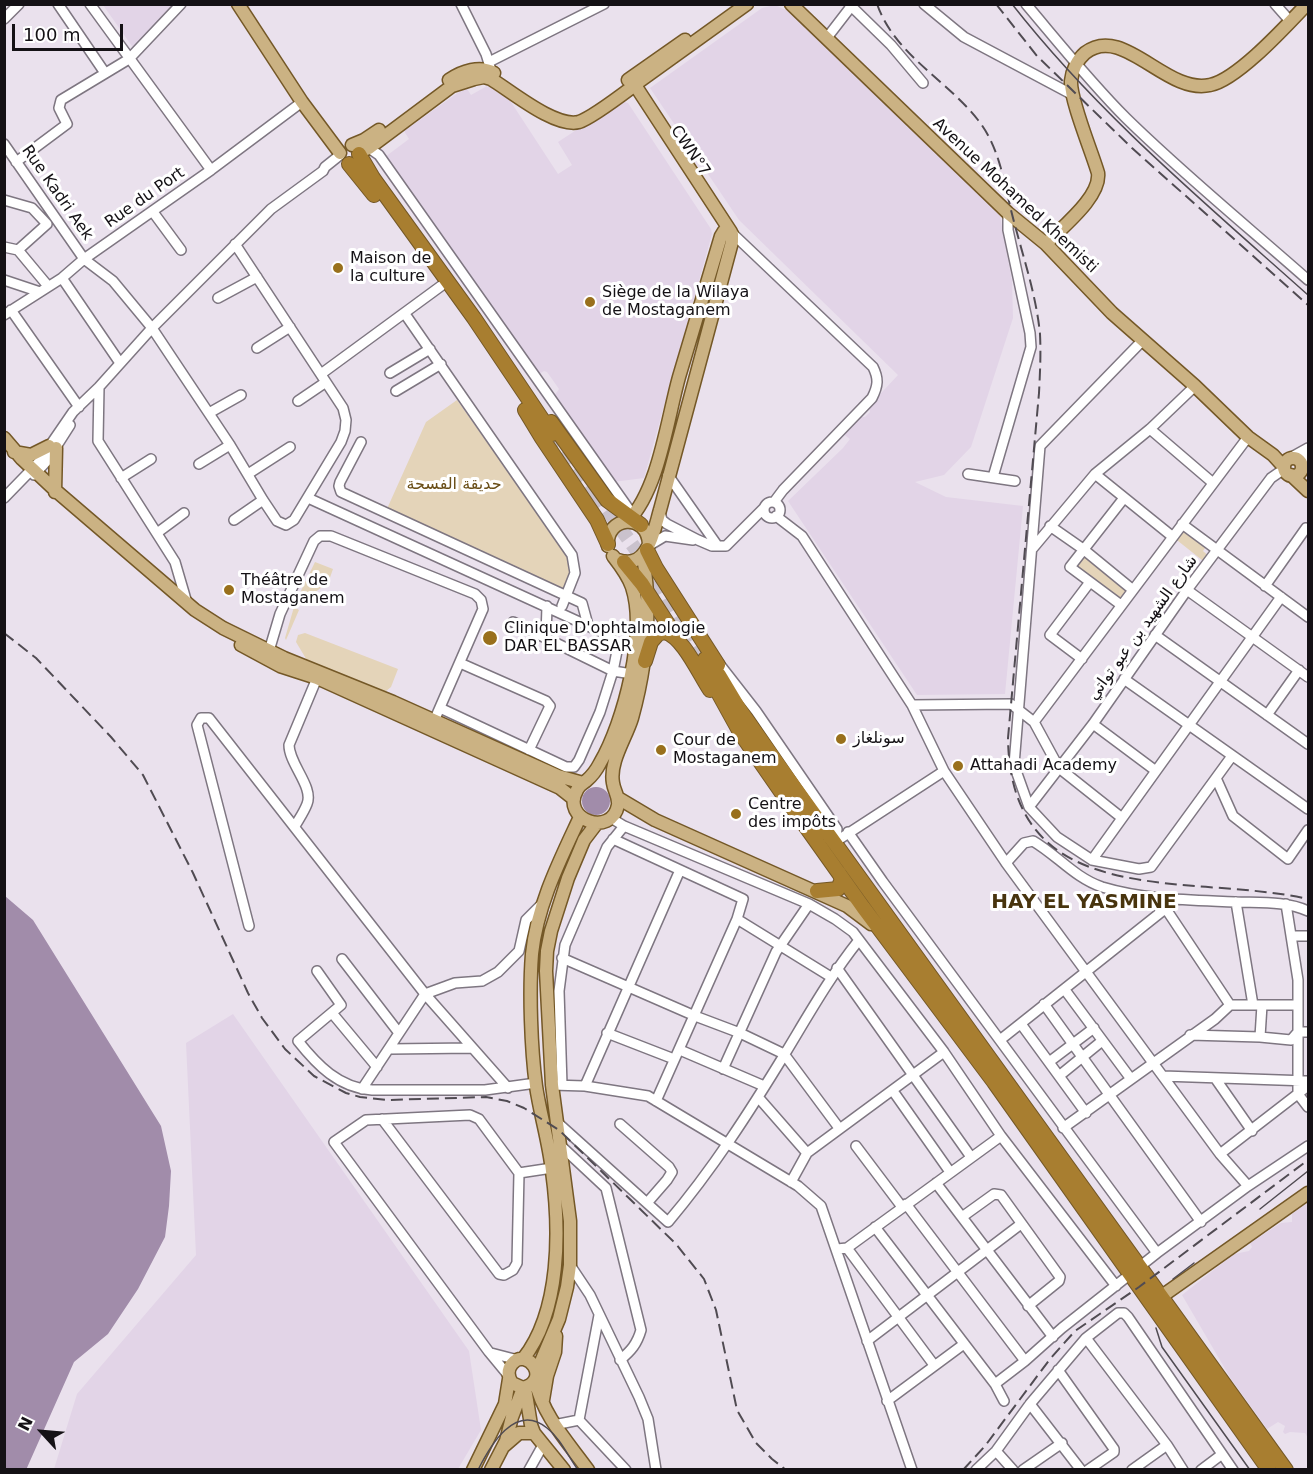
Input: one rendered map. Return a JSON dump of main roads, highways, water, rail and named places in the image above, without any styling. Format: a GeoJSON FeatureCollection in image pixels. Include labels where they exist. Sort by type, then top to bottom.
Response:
{"type":"FeatureCollection","features":[{"type":"Feature","properties":{"kind":"highway"},"geometry":{"type":"LineString","coordinates":[[351,153],[441,286],[551,435]]}},
{"type":"Feature","properties":{"kind":"highway"},"geometry":{"type":"LineString","coordinates":[[351,153],[373,178],[474,318],[542,438],[597,520],[615,554],[647,592],[714,696],[857,898],[1156,1300],[1287,1470]]}},
{"type":"Feature","properties":{"kind":"highway"},"geometry":{"type":"LineString","coordinates":[[502,367],[552,422],[607,500],[633,520]]}},
{"type":"Feature","properties":{"kind":"highway"},"geometry":{"type":"LineString","coordinates":[[647,549],[707,659],[740,710],[1125,1247],[1135,1271]]}},
{"type":"Feature","properties":{"kind":"highway"},"geometry":{"type":"LineString","coordinates":[[645,661],[651,642],[658,634],[667,633],[677,638]]}},
{"type":"Feature","properties":{"kind":"highway"},"geometry":{"type":"LineString","coordinates":[[707,659],[741,734]]}},
{"type":"Feature","properties":{"kind":"highway"},"geometry":{"type":"LineString","coordinates":[[817,891],[838,889],[842,879],[838,871]]}},
{"type":"Feature","properties":{"kind":"highway"},"geometry":{"type":"LineString","coordinates":[[1156,1300],[1269,1470]]}},
{"type":"Feature","properties":{"kind":"main road"},"geometry":{"type":"LineString","coordinates":[[238,4],[302,102],[326,133],[351,153],[364,140],[456,76],[470,70],[490,70],[555,111],[570,114],[584,110],[630,85],[747,4]]}},
{"type":"Feature","properties":{"kind":"main road"},"geometry":{"type":"LineString","coordinates":[[630,85],[735,4]]}},
{"type":"Feature","properties":{"kind":"main road","name":"Avenue Mohamed Khemisti"},"geometry":{"type":"LineString","coordinates":[[791,4],[1008,213],[1046,244],[1112,313],[1195,386],[1248,437],[1294,471]]}},
{"type":"Feature","properties":{"kind":"main road"},"geometry":{"type":"LineString","coordinates":[[1046,244],[1091,197],[1098,185],[1098,173],[1071,82],[1077,62],[1086,52],[1095,48],[1114,46],[1180,82],[1201,87],[1211,85],[1232,76],[1307,4]]}},
{"type":"Feature","properties":{"kind":"main road","name":"CWN°7"},"geometry":{"type":"LineString","coordinates":[[630,85],[726,235]]}},
{"type":"Feature","properties":{"kind":"main road"},"geometry":{"type":"LineString","coordinates":[[615,554],[637,560],[647,549],[660,510],[726,235]]}},
{"type":"Feature","properties":{"kind":"main road"},"geometry":{"type":"LineString","coordinates":[[726,235],[680,376],[655,471],[645,498],[633,520],[615,526],[608,537],[629,580],[636,604],[636,637],[632,674],[616,728],[600,764],[575,793],[575,809],[580,817],[591,823],[629,814],[655,820],[848,906],[884,935]]}},
{"type":"Feature","properties":{"kind":"main road"},"geometry":{"type":"LineString","coordinates":[[4,438],[10,450],[32,473],[134,569],[191,615],[263,658],[317,678],[560,788],[574,799]]}},
{"type":"Feature","properties":{"kind":"main road"},"geometry":{"type":"LineString","coordinates":[[10,450],[31,455],[52,447],[54,493],[213,623],[269,651],[558,776],[585,782],[599,778],[609,783],[616,793],[655,820]]}},
{"type":"Feature","properties":{"kind":"main road"},"geometry":{"type":"LineString","coordinates":[[612,817],[616,810],[616,793],[612,773],[631,721],[645,661],[648,620],[648,537],[633,520]]}},
{"type":"Feature","properties":{"kind":"main road"},"geometry":{"type":"LineString","coordinates":[[473,1470],[505,1404],[511,1366],[520,1360],[539,1333],[554,1273],[557,1229],[552,1168],[536,1083],[532,1021],[532,953],[544,903],[559,862],[580,817]]}},
{"type":"Feature","properties":{"kind":"main road"},"geometry":{"type":"LineString","coordinates":[[491,1470],[504,1447],[512,1417],[534,1379],[555,1330],[567,1287],[570,1265],[570,1221],[558,1123],[557,1085],[546,972],[550,931],[568,878],[584,840],[597,823]]}},
{"type":"Feature","properties":{"kind":"main road"},"geometry":{"type":"LineString","coordinates":[[817,891],[878,901]]}},
{"type":"Feature","properties":{"kind":"main road"},"geometry":{"type":"LineString","coordinates":[[1156,1300],[1308,1193]]}},
{"type":"Feature","properties":{"kind":"main road"},"geometry":{"type":"LineString","coordinates":[[520,1360],[532,1363],[542,1405],[588,1470]]}},
{"type":"Feature","properties":{"kind":"main road"},"geometry":{"type":"LineString","coordinates":[[509,1377],[515,1386],[534,1379]]}},
{"type":"Feature","properties":{"kind":"main road"},"geometry":{"type":"LineString","coordinates":[[534,1379],[542,1405]]}},
{"type":"Feature","properties":{"kind":"main road"},"geometry":{"type":"LineString","coordinates":[[534,1379],[531,1425],[534,1433],[564,1470]]}},
{"type":"Feature","properties":{"kind":"main road"},"geometry":{"type":"LineString","coordinates":[[504,1447],[519,1433],[527,1431],[534,1433]]}},
{"type":"Feature","properties":{"kind":"tunnel"},"geometry":{"type":"LineString","coordinates":[[549,436],[597,502]]}},
{"type":"Feature","properties":{"kind":"tunnel"},"geometry":{"type":"LineString","coordinates":[[595,493],[647,565]]}},
{"type":"Feature","properties":{"kind":"tunnel"},"geometry":{"type":"LineString","coordinates":[[642,564],[687,637]]}},
{"type":"Feature","properties":{"kind":"tunnel"},"geometry":{"type":"LineString","coordinates":[[687,627],[705,659]]}},
{"type":"Feature","properties":{"kind":"tram line"},"geometry":{"type":"LineString","coordinates":[[1012,4],[1045,44],[1116,120],[1192,192],[1308,295]]}},
{"type":"Feature","properties":{"kind":"tram line"},"geometry":{"type":"LineString","coordinates":[[1260,1209],[1308,1171]]}},
{"type":"Feature","properties":{"kind":"tram line"},"geometry":{"type":"LineString","coordinates":[[1173,1279],[1194,1263]]}},
{"type":"Feature","properties":{"kind":"tram line"},"geometry":{"type":"LineString","coordinates":[[1156,1328],[1162,1347],[1250,1470]]}},
{"type":"Feature","properties":{"kind":"tram line"},"geometry":{"type":"LineString","coordinates":[[478,1470],[489,1450],[505,1430],[524,1420],[535,1421],[552,1432],[578,1470]]}},
{"type":"Feature","properties":{"kind":"railway"},"geometry":{"type":"LineString","coordinates":[[877,4],[896,38],[965,105],[991,141],[1003,177],[1038,319],[1039,393],[1008,738],[1017,795],[1039,834],[1073,860],[1115,875],[1162,883],[1262,892],[1308,899]]}},
{"type":"Feature","properties":{"kind":"railway"},"geometry":{"type":"LineString","coordinates":[[996,4],[1037,56],[1132,148],[1308,305]]}},
{"type":"Feature","properties":{"kind":"railway"},"geometry":{"type":"LineString","coordinates":[[4,633],[36,658],[111,737],[143,775],[193,873],[248,993],[262,1018],[285,1049],[314,1076],[346,1093],[387,1100],[486,1097],[507,1101],[524,1108],[559,1130],[676,1244],[704,1279],[716,1310],[737,1410],[756,1443],[786,1470]]}},
{"type":"Feature","properties":{"kind":"railway"},"geometry":{"type":"LineString","coordinates":[[963,1470],[985,1446],[1050,1359],[1075,1331],[1139,1287],[1308,1160]]}},
{"type":"Feature","properties":{"kind":"place","name":"Maison de la culture"},"geometry":{"type":"Point","coordinates":[338,268]}},
{"type":"Feature","properties":{"kind":"place","name":"Siège de la Wilaya de Mostaganem"},"geometry":{"type":"Point","coordinates":[590,302]}},
{"type":"Feature","properties":{"kind":"place","name":"Théâtre de Mostaganem"},"geometry":{"type":"Point","coordinates":[229,590]}},
{"type":"Feature","properties":{"kind":"place","name":"Clinique D'ophtalmologie DAR EL BASSAR"},"geometry":{"type":"Point","coordinates":[490,638]}},
{"type":"Feature","properties":{"kind":"place","name":"سونلغاز"},"geometry":{"type":"Point","coordinates":[841,739]}},
{"type":"Feature","properties":{"kind":"place","name":"Cour de Mostaganem"},"geometry":{"type":"Point","coordinates":[661,750]}},
{"type":"Feature","properties":{"kind":"place","name":"Attahadi Academy"},"geometry":{"type":"Point","coordinates":[958,766]}},
{"type":"Feature","properties":{"kind":"place","name":"Centre des impôts"},"geometry":{"type":"Point","coordinates":[736,814]}},
{"type":"Feature","properties":{"kind":"district","name":"HAY EL YASMINE"},"geometry":{"type":"Point","coordinates":[1084,903]}},
{"type":"Feature","properties":{"kind":"park label","name":"حديقة الفسحة"},"geometry":{"type":"Point","coordinates":[454,485]}}]}
